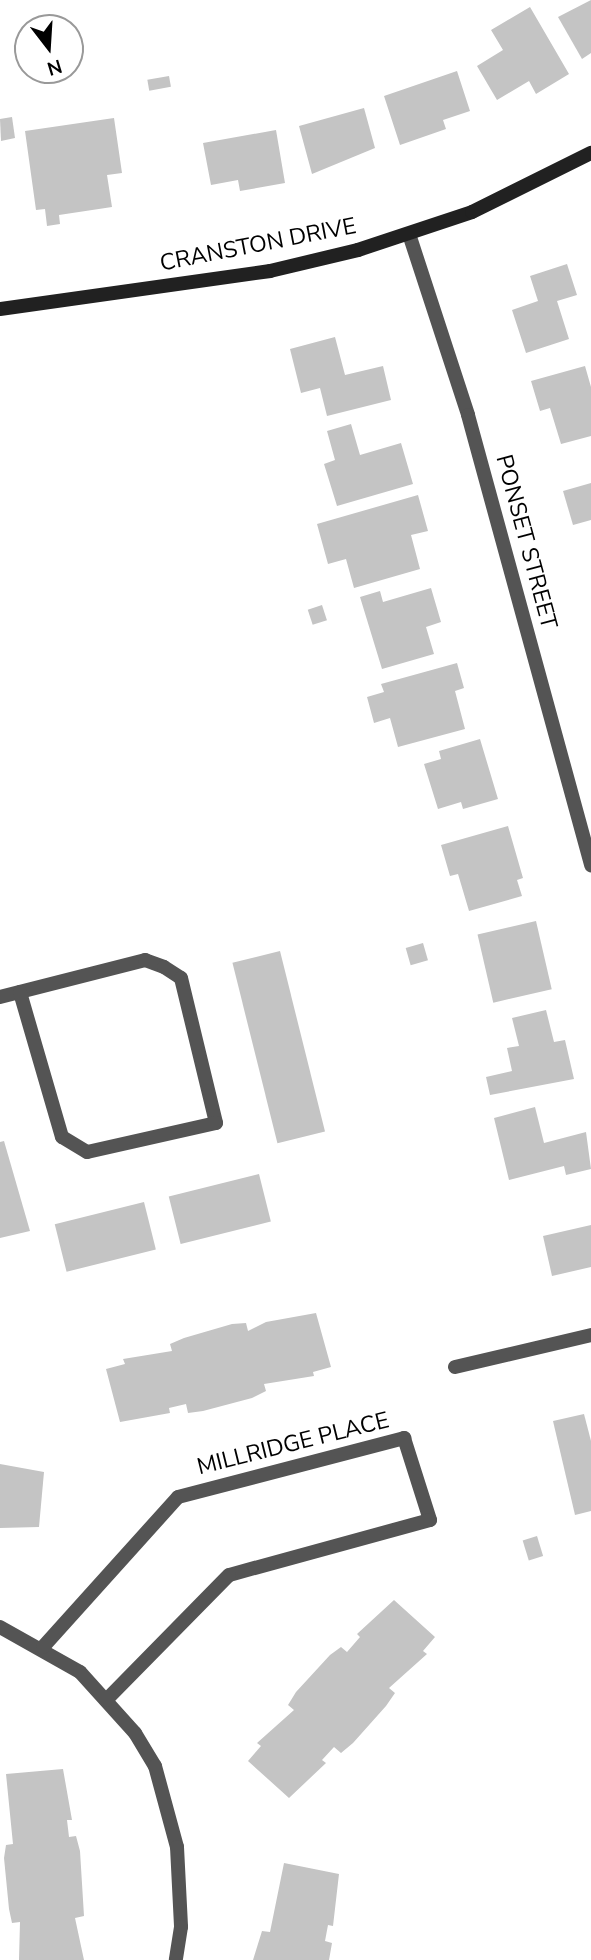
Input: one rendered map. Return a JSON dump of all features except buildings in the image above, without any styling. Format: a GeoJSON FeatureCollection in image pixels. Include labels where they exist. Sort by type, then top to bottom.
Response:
{"type":"FeatureCollection","features":[{"type":"Feature","properties":{"kind":"street","name":"CRANSTON DRIVE"},"geometry":{"type":"LineString","coordinates":[[0,309],[270,271],[409,234],[472,212],[591,153]]}},
{"type":"Feature","properties":{"kind":"street","name":"PONSET STREET"},"geometry":{"type":"LineString","coordinates":[[409,234],[468,415],[591,865]]}},
{"type":"Feature","properties":{"kind":"street"},"geometry":{"type":"LineString","coordinates":[[0,997],[145,960],[164,967],[181,978],[216,1123],[87,1152],[62,1137],[20,992]]}},
{"type":"Feature","properties":{"kind":"street"},"geometry":{"type":"LineString","coordinates":[[455,1367],[591,1335]]}},
{"type":"Feature","properties":{"kind":"street","name":"MILLRIDGE PLACE"},"geometry":{"type":"LineString","coordinates":[[43,1647],[178,1497],[404,1438],[430,1520],[229,1575],[106,1700]]}},
{"type":"Feature","properties":{"kind":"street"},"geometry":{"type":"LineString","coordinates":[[0,1627],[43,1647],[80,1672],[106,1700],[155,1766],[168,1809],[181,1887],[176,1960]]}}]}
